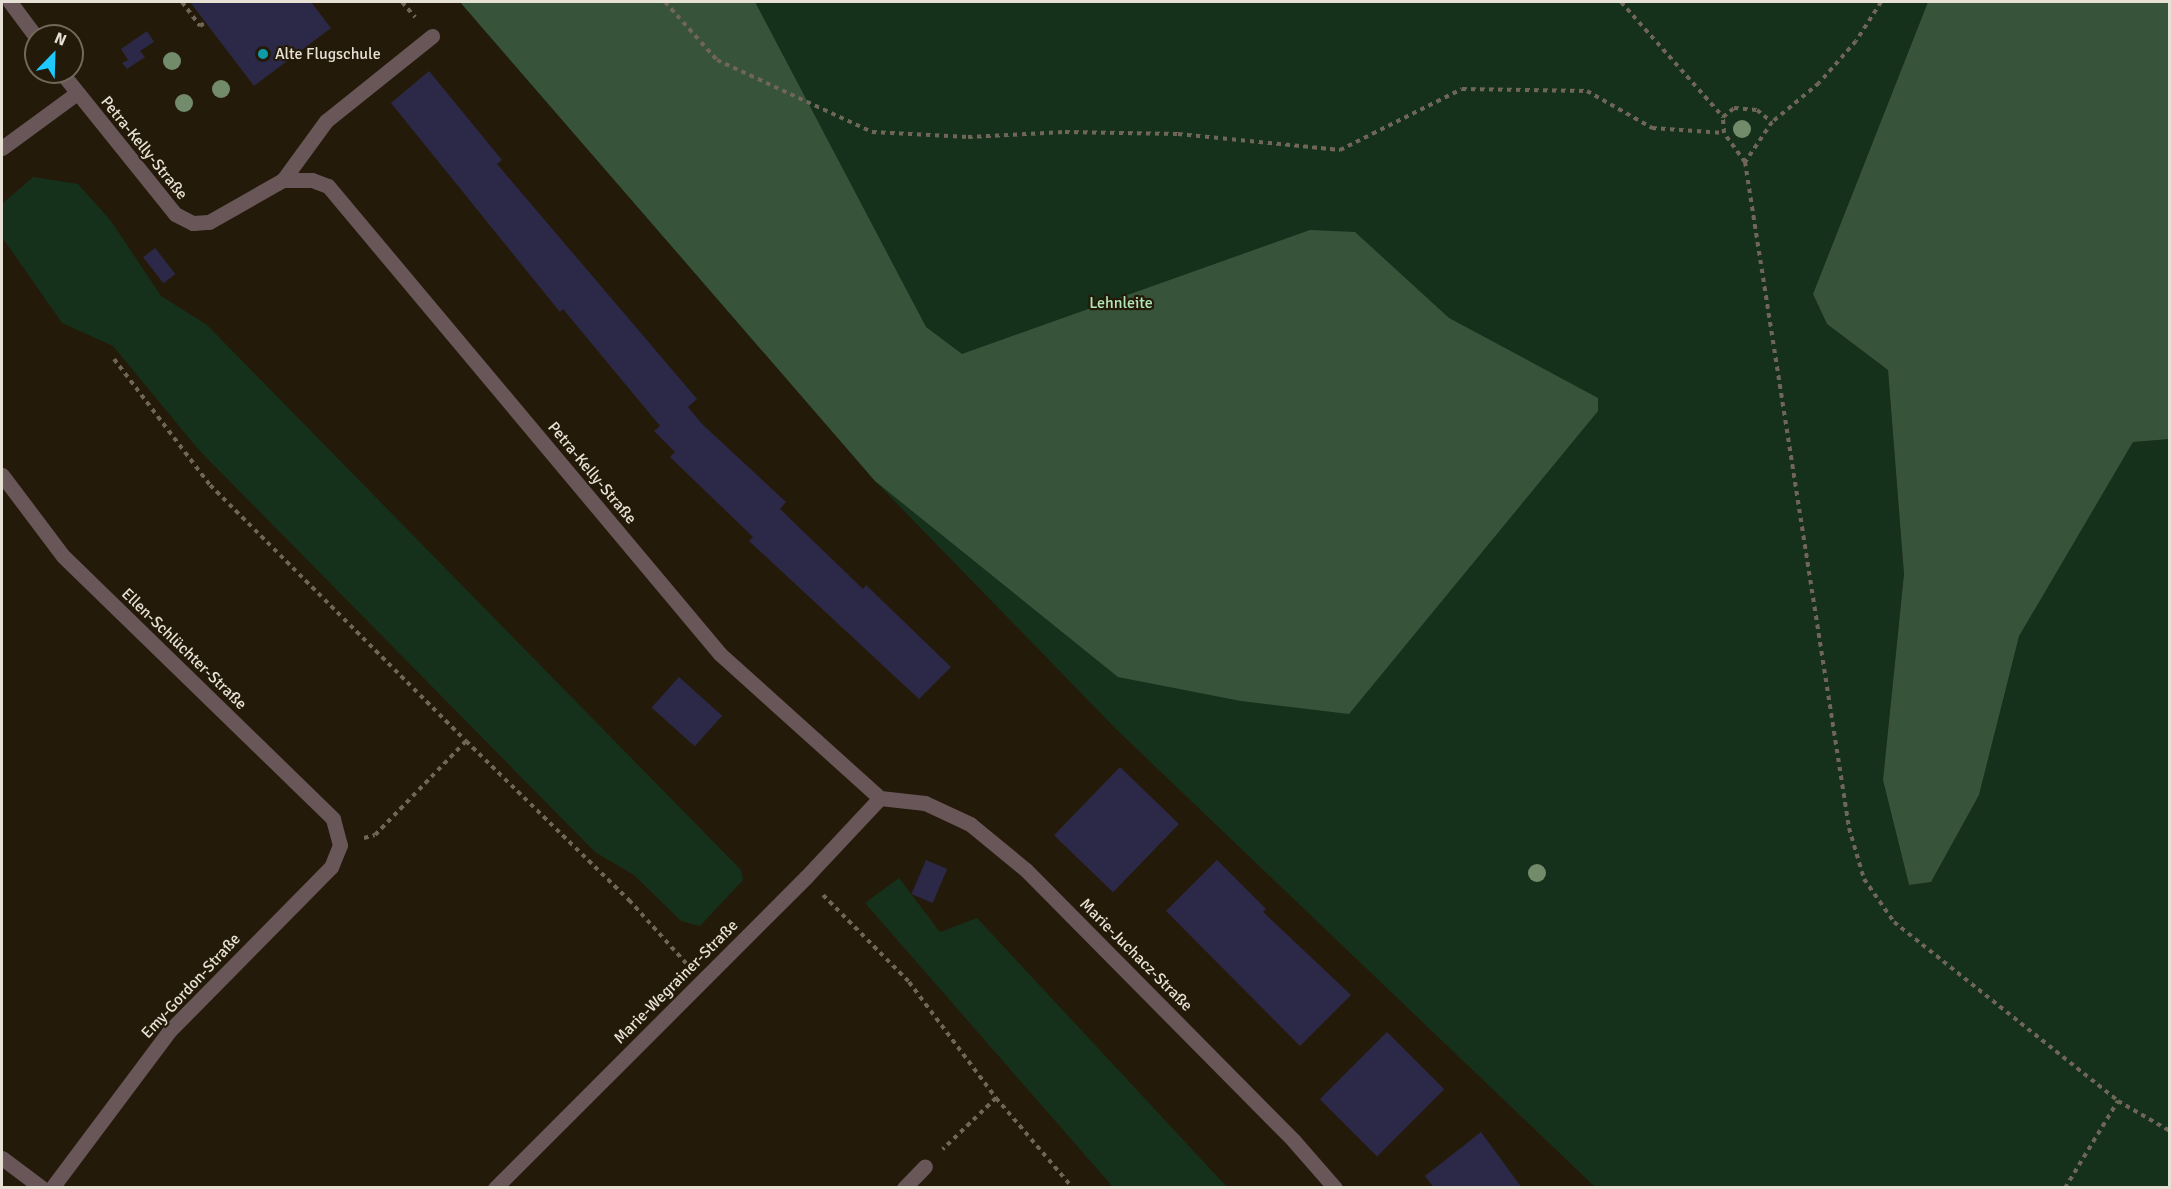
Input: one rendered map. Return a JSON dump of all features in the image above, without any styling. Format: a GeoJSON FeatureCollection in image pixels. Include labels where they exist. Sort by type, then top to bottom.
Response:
{"type":"FeatureCollection","features":[{"type":"Feature","properties":{"kind":"street"},"geometry":{"type":"LineString","coordinates":[[10,2],[26,24]]}},
{"type":"Feature","properties":{"kind":"street","name":"Petra-Kelly-Straße"},"geometry":{"type":"LineString","coordinates":[[70,84],[175,214],[193,223],[209,222],[283,180],[326,121],[432,36]]}},
{"type":"Feature","properties":{"kind":"street"},"geometry":{"type":"LineString","coordinates":[[2,148],[77,93]]}},
{"type":"Feature","properties":{"kind":"street","name":"Petra-Kelly-Straße"},"geometry":{"type":"LineString","coordinates":[[283,180],[312,180],[328,186],[720,654],[880,798]]}},
{"type":"Feature","properties":{"kind":"street","name":"Ellen-Schlüchter-Straße"},"geometry":{"type":"LineString","coordinates":[[2,475],[63,556],[333,819],[340,845]]}},
{"type":"Feature","properties":{"kind":"street","name":"Marie-Wegrainer-Straße"},"geometry":{"type":"LineString","coordinates":[[495,1188],[806,877],[880,798]]}},
{"type":"Feature","properties":{"kind":"street","name":"Marie-Juchacz-Straße"},"geometry":{"type":"LineString","coordinates":[[880,798],[925,803],[970,824],[1026,870],[1294,1141],[1335,1188]]}},
{"type":"Feature","properties":{"kind":"street","name":"Emy-Gordon-Straße"},"geometry":{"type":"LineString","coordinates":[[52,1188],[170,1030],[331,867],[340,845]]}},
{"type":"Feature","properties":{"kind":"street"},"geometry":{"type":"LineString","coordinates":[[2,1158],[42,1188]]}},
{"type":"Feature","properties":{"kind":"street"},"geometry":{"type":"LineString","coordinates":[[903,1188],[925,1166]]}},
{"type":"Feature","properties":{"kind":"path"},"geometry":{"type":"LineString","coordinates":[[182,2],[200,26],[206,22]]}},
{"type":"Feature","properties":{"kind":"path"},"geometry":{"type":"LineString","coordinates":[[665,2],[717,60],[872,132],[968,137],[1065,132],[1178,134],[1340,150],[1462,90],[1473,90],[1587,91],[1652,128],[1724,133]]}},
{"type":"Feature","properties":{"kind":"path"},"geometry":{"type":"LineString","coordinates":[[1621,2],[1722,117],[1724,133],[1745,162],[1849,828],[1864,879],[1894,922],[2118,1101],[2169,1131]]}},
{"type":"Feature","properties":{"kind":"path"},"geometry":{"type":"LineString","coordinates":[[1745,162],[1772,122],[1819,83],[1856,41],[1881,2]]}},
{"type":"Feature","properties":{"kind":"path"},"geometry":{"type":"LineString","coordinates":[[1722,117],[1734,108],[1757,110],[1772,122]]}},
{"type":"Feature","properties":{"kind":"path"},"geometry":{"type":"LineString","coordinates":[[114,359],[210,485],[628,900],[702,981]]}},
{"type":"Feature","properties":{"kind":"path"},"geometry":{"type":"LineString","coordinates":[[340,845],[375,835],[466,741]]}},
{"type":"Feature","properties":{"kind":"path"},"geometry":{"type":"LineString","coordinates":[[806,877],[909,982],[996,1098],[1073,1188]]}},
{"type":"Feature","properties":{"kind":"path"},"geometry":{"type":"LineString","coordinates":[[925,1166],[996,1098]]}},
{"type":"Feature","properties":{"kind":"path"},"geometry":{"type":"LineString","coordinates":[[2065,1188],[2118,1101]]}},
{"type":"Feature","properties":{"kind":"green space","name":"Lehnleite"},"geometry":{"type":"Polygon","coordinates":[[[460,2],[1928,2],[1813,294],[1827,324],[1888,370],[1904,574],[1883,780],[1909,885],[1931,882],[1979,795],[2018,636],[2133,442],[2169,439],[2169,1187],[1595,1187],[1116,729],[875,481],[460,2]]]}},
{"type":"Feature","properties":{"kind":"green space","name":"Lehnleite"},"geometry":{"type":"Polygon","coordinates":[[[460,2],[755,2],[926,327],[962,354],[1310,230],[1355,232],[1449,318],[1598,398],[1598,411],[1349,714],[1241,701],[1118,677],[875,481],[460,2]]]}},
{"type":"Feature","properties":{"kind":"green space"},"geometry":{"type":"Polygon","coordinates":[[[1928,2],[2169,2],[2170,439],[2133,442],[2019,636],[1979,795],[1931,882],[1909,885],[1883,780],[1904,574],[1888,370],[1827,324],[1813,294],[1928,2]]]}},
{"type":"Feature","properties":{"kind":"green space"},"geometry":{"type":"Polygon","coordinates":[[[33,177],[78,184],[111,221],[161,296],[207,325],[741,870],[743,880],[700,926],[681,921],[634,875],[595,852],[198,449],[113,346],[62,323],[2,237],[2,204],[33,177]]]}},
{"type":"Feature","properties":{"kind":"green space"},"geometry":{"type":"Polygon","coordinates":[[[899,878],[940,932],[977,918],[1227,1187],[1113,1187],[865,903],[899,878]]]}},
{"type":"Feature","properties":{"kind":"building","name":"Alte Flugschule"},"geometry":{"type":"Polygon","coordinates":[[[190,2],[311,2],[331,28],[254,86],[190,2]]]}},
{"type":"Feature","properties":{"kind":"building"},"geometry":{"type":"Polygon","coordinates":[[[147,31],[154,42],[140,51],[145,57],[127,69],[122,63],[128,60],[121,49],[147,31]]]}},
{"type":"Feature","properties":{"kind":"building"},"geometry":{"type":"Polygon","coordinates":[[[429,71],[502,160],[497,164],[697,399],[688,407],[702,424],[786,502],[780,509],[863,589],[866,585],[951,667],[919,699],[749,541],[753,537],[670,457],[675,452],[654,431],[660,426],[563,309],[560,312],[391,103],[429,71]]]}},
{"type":"Feature","properties":{"kind":"building"},"geometry":{"type":"Polygon","coordinates":[[[155,248],[175,274],[163,283],[143,257],[155,248]]]}},
{"type":"Feature","properties":{"kind":"building"},"geometry":{"type":"Polygon","coordinates":[[[679,677],[722,716],[695,746],[652,707],[679,677]]]}},
{"type":"Feature","properties":{"kind":"building"},"geometry":{"type":"Polygon","coordinates":[[[1120,767],[1179,824],[1113,892],[1054,835],[1120,767]]]}},
{"type":"Feature","properties":{"kind":"building"},"geometry":{"type":"Polygon","coordinates":[[[926,860],[947,869],[933,903],[912,894],[926,860]]]}},
{"type":"Feature","properties":{"kind":"building"},"geometry":{"type":"Polygon","coordinates":[[[1217,860],[1266,909],[1263,912],[1351,995],[1300,1046],[1166,911],[1217,860]]]}},
{"type":"Feature","properties":{"kind":"building"},"geometry":{"type":"Polygon","coordinates":[[[1387,1032],[1444,1089],[1377,1156],[1320,1099],[1387,1032]]]}},
{"type":"Feature","properties":{"kind":"building"},"geometry":{"type":"Polygon","coordinates":[[[1481,1132],[1522,1188],[1434,1188],[1425,1176],[1481,1132]]]}},
{"type":"Feature","properties":{"kind":"place","name":"Alte Flugschule"},"geometry":{"type":"Point","coordinates":[263,54]}}]}
